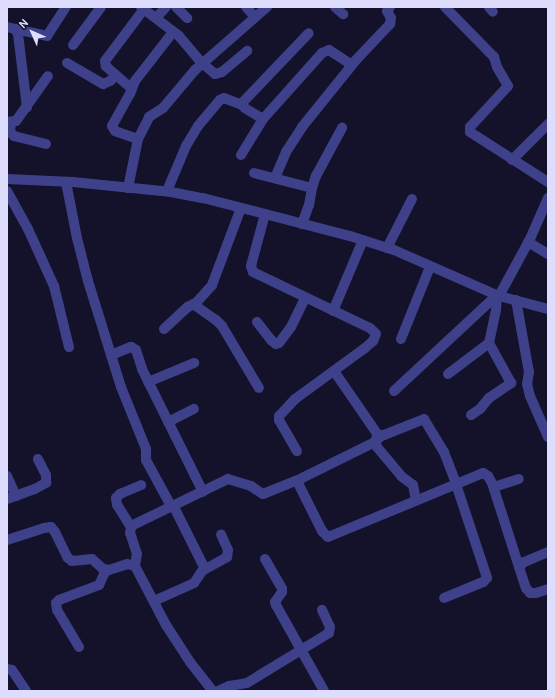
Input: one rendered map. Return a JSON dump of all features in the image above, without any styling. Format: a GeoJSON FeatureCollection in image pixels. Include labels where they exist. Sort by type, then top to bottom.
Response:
{"type":"FeatureCollection","features":[{"type":"Feature","properties":{"kind":"street"},"geometry":{"type":"LineString","coordinates":[[11,28],[47,36],[66,7]]}},
{"type":"Feature","properties":{"kind":"street"},"geometry":{"type":"LineString","coordinates":[[73,45],[101,7]]}},
{"type":"Feature","properties":{"kind":"street"},"geometry":{"type":"LineString","coordinates":[[156,18],[166,7]]}},
{"type":"Feature","properties":{"kind":"street"},"geometry":{"type":"LineString","coordinates":[[176,7],[188,18]]}},
{"type":"Feature","properties":{"kind":"street"},"geometry":{"type":"LineString","coordinates":[[246,7],[255,18]]}},
{"type":"Feature","properties":{"kind":"street"},"geometry":{"type":"LineString","coordinates":[[128,188],[138,139],[149,117],[163,108],[202,63],[267,7]]}},
{"type":"Feature","properties":{"kind":"street"},"geometry":{"type":"LineString","coordinates":[[275,178],[280,164],[302,127],[352,65],[390,24],[390,18],[386,11],[390,7]]}},
{"type":"Feature","properties":{"kind":"street"},"geometry":{"type":"LineString","coordinates":[[445,7],[494,57],[497,67],[508,86],[469,129],[473,134],[548,182]]}},
{"type":"Feature","properties":{"kind":"street"},"geometry":{"type":"LineString","coordinates":[[132,89],[106,66],[106,61],[143,8],[173,32],[213,73],[218,74],[247,51]]}},
{"type":"Feature","properties":{"kind":"street"},"geometry":{"type":"LineString","coordinates":[[11,28],[18,34],[27,107]]}},
{"type":"Feature","properties":{"kind":"street"},"geometry":{"type":"LineString","coordinates":[[138,139],[112,129],[112,126],[145,67],[173,32]]}},
{"type":"Feature","properties":{"kind":"street"},"geometry":{"type":"LineString","coordinates":[[242,105],[246,98],[309,34]]}},
{"type":"Feature","properties":{"kind":"street"},"geometry":{"type":"LineString","coordinates":[[241,155],[263,119],[324,51],[329,50],[352,65]]}},
{"type":"Feature","properties":{"kind":"street"},"geometry":{"type":"LineString","coordinates":[[67,63],[103,84],[110,81],[116,75]]}},
{"type":"Feature","properties":{"kind":"street"},"geometry":{"type":"LineString","coordinates":[[46,144],[14,136],[10,132],[9,122],[16,121],[48,76]]}},
{"type":"Feature","properties":{"kind":"street"},"geometry":{"type":"LineString","coordinates":[[167,192],[188,142],[198,126],[220,100],[224,98],[242,105],[263,119]]}},
{"type":"Feature","properties":{"kind":"street"},"geometry":{"type":"LineString","coordinates":[[512,160],[548,124]]}},
{"type":"Feature","properties":{"kind":"street"},"geometry":{"type":"LineString","coordinates":[[302,224],[309,205],[316,176],[342,128]]}},
{"type":"Feature","properties":{"kind":"street"},"geometry":{"type":"LineString","coordinates":[[254,173],[312,188]]}},
{"type":"Feature","properties":{"kind":"street"},"geometry":{"type":"LineString","coordinates":[[7,179],[66,182],[128,188],[203,198],[363,240],[387,248],[430,268],[498,296],[548,309]]}},
{"type":"Feature","properties":{"kind":"street"},"geometry":{"type":"LineString","coordinates":[[66,182],[77,238],[121,387],[146,449],[146,460],[171,506],[174,507],[205,569]]}},
{"type":"Feature","properties":{"kind":"street"},"geometry":{"type":"LineString","coordinates":[[7,191],[28,229],[54,286],[70,347]]}},
{"type":"Feature","properties":{"kind":"street"},"geometry":{"type":"LineString","coordinates":[[394,391],[498,296],[528,242],[548,198]]}},
{"type":"Feature","properties":{"kind":"street"},"geometry":{"type":"LineString","coordinates":[[387,248],[412,199]]}},
{"type":"Feature","properties":{"kind":"street"},"geometry":{"type":"LineString","coordinates":[[164,329],[181,312],[201,298],[214,282],[241,208]]}},
{"type":"Feature","properties":{"kind":"street"},"geometry":{"type":"LineString","coordinates":[[265,214],[251,270],[305,298],[370,328],[376,334],[370,344],[294,399],[279,416],[279,420],[297,451]]}},
{"type":"Feature","properties":{"kind":"street"},"geometry":{"type":"LineString","coordinates":[[332,311],[363,240]]}},
{"type":"Feature","properties":{"kind":"street"},"geometry":{"type":"LineString","coordinates":[[528,242],[548,254]]}},
{"type":"Feature","properties":{"kind":"street"},"geometry":{"type":"LineString","coordinates":[[402,339],[430,268]]}},
{"type":"Feature","properties":{"kind":"street"},"geometry":{"type":"LineString","coordinates":[[471,415],[480,409],[489,398],[511,383],[490,343],[498,296]]}},
{"type":"Feature","properties":{"kind":"street"},"geometry":{"type":"LineString","coordinates":[[257,322],[271,340],[276,344],[279,343],[291,327],[305,298]]}},
{"type":"Feature","properties":{"kind":"street"},"geometry":{"type":"LineString","coordinates":[[516,300],[529,372],[527,384],[530,396],[548,437]]}},
{"type":"Feature","properties":{"kind":"street"},"geometry":{"type":"LineString","coordinates":[[193,304],[222,326],[259,388]]}},
{"type":"Feature","properties":{"kind":"street"},"geometry":{"type":"LineString","coordinates":[[448,374],[490,343]]}},
{"type":"Feature","properties":{"kind":"street"},"geometry":{"type":"LineString","coordinates":[[111,355],[131,347],[134,348],[148,382],[203,492]]}},
{"type":"Feature","properties":{"kind":"street"},"geometry":{"type":"LineString","coordinates":[[148,382],[194,363]]}},
{"type":"Feature","properties":{"kind":"street"},"geometry":{"type":"LineString","coordinates":[[334,371],[378,438],[380,452],[401,476],[413,484],[416,500]]}},
{"type":"Feature","properties":{"kind":"street"},"geometry":{"type":"LineString","coordinates":[[168,422],[194,409]]}},
{"type":"Feature","properties":{"kind":"street"},"geometry":{"type":"LineString","coordinates":[[130,527],[137,522],[231,478],[238,483],[251,486],[263,494],[296,481],[378,438],[424,419],[444,452],[487,578],[483,582],[444,598]]}},
{"type":"Feature","properties":{"kind":"street"},"geometry":{"type":"LineString","coordinates":[[7,476],[12,497],[46,483],[46,475],[38,459]]}},
{"type":"Feature","properties":{"kind":"street"},"geometry":{"type":"LineString","coordinates":[[296,481],[322,531],[328,537],[483,473],[488,476],[493,486],[526,588],[530,593],[536,593],[548,589]]}},
{"type":"Feature","properties":{"kind":"street"},"geometry":{"type":"LineString","coordinates":[[493,486],[497,487],[518,479]]}},
{"type":"Feature","properties":{"kind":"street"},"geometry":{"type":"LineString","coordinates":[[141,485],[120,494],[116,498],[117,505],[130,527],[130,534],[137,554],[135,566],[166,625],[190,662],[213,691]]}},
{"type":"Feature","properties":{"kind":"street"},"geometry":{"type":"LineString","coordinates":[[7,540],[51,527],[69,560],[75,561],[92,559],[106,570]]}},
{"type":"Feature","properties":{"kind":"street"},"geometry":{"type":"LineString","coordinates":[[154,601],[194,583],[205,569],[228,557],[228,550],[221,534]]}},
{"type":"Feature","properties":{"kind":"street"},"geometry":{"type":"LineString","coordinates":[[519,567],[524,562],[548,552]]}},
{"type":"Feature","properties":{"kind":"street"},"geometry":{"type":"LineString","coordinates":[[265,559],[282,588],[282,592],[275,602],[276,605],[324,691]]}},
{"type":"Feature","properties":{"kind":"street"},"geometry":{"type":"LineString","coordinates":[[79,647],[57,610],[56,603],[59,600],[99,585],[106,570],[127,564],[135,566]]}},
{"type":"Feature","properties":{"kind":"street"},"geometry":{"type":"LineString","coordinates":[[218,691],[229,686],[243,685],[324,637],[331,630],[322,610]]}},
{"type":"Feature","properties":{"kind":"street"},"geometry":{"type":"LineString","coordinates":[[7,669],[12,670],[26,691]]}}]}
